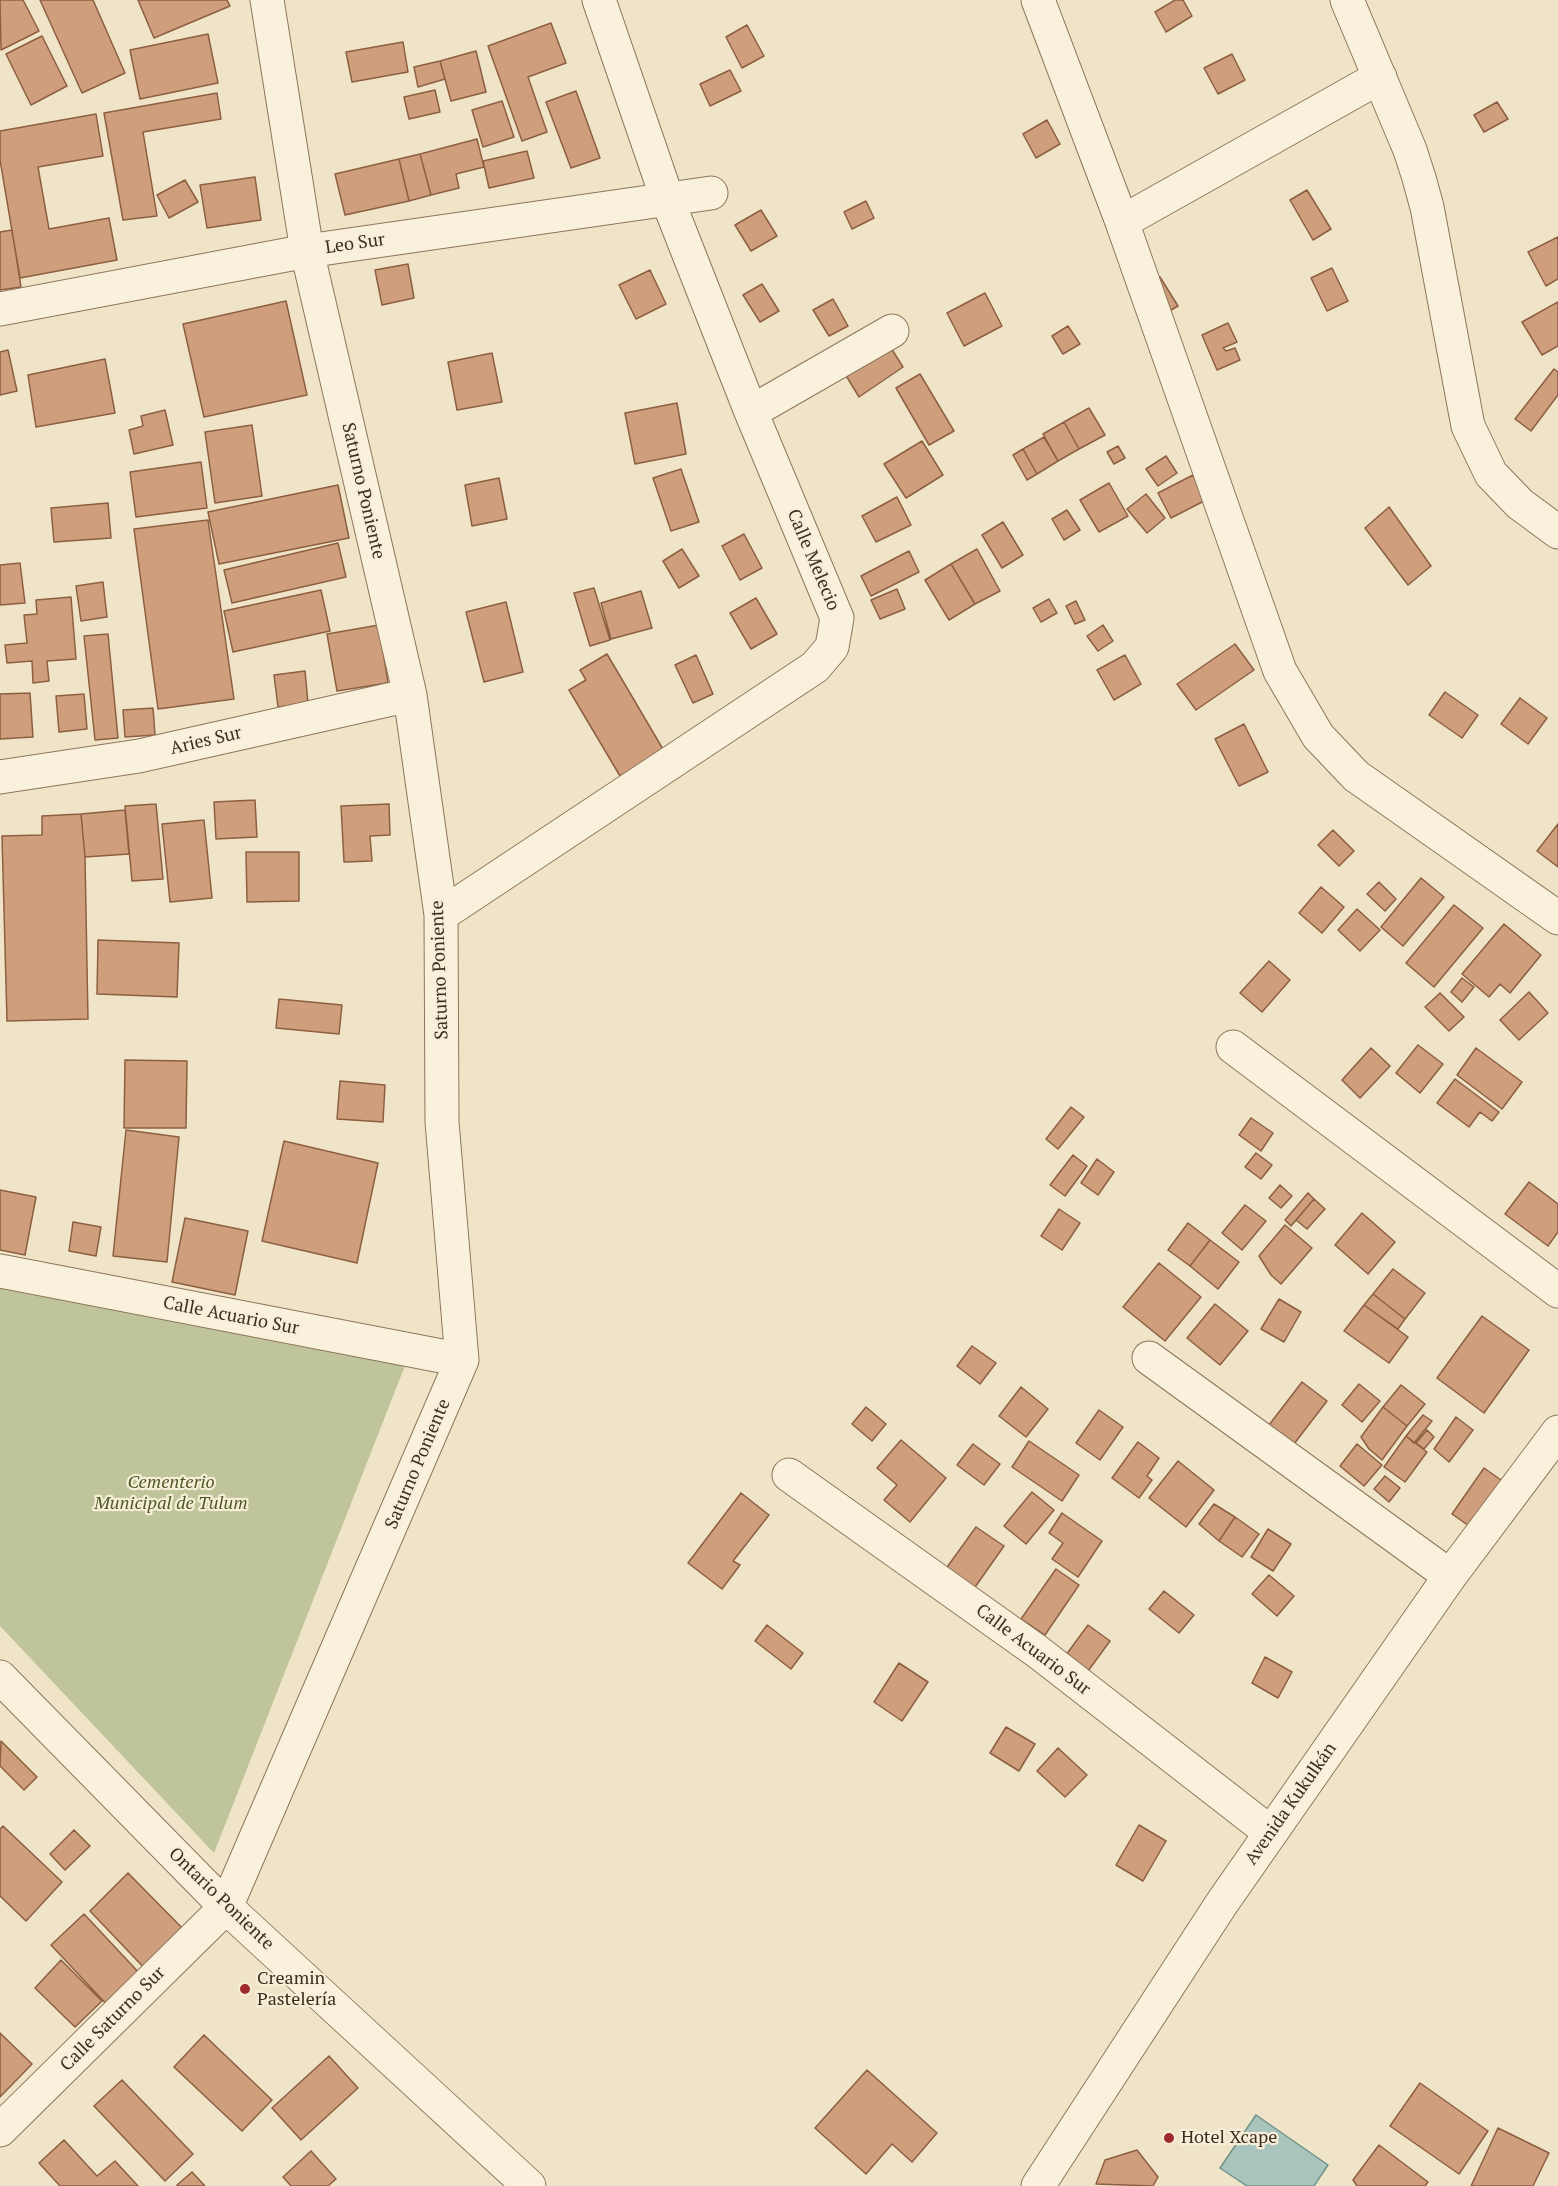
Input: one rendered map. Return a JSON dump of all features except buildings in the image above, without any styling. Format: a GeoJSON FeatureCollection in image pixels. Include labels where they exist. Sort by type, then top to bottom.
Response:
{"type":"FeatureCollection","features":[{"type":"Feature","properties":{"kind":"street","name":"Saturno Poniente"},"geometry":{"type":"LineString","coordinates":[[226,1907],[462,1360],[442,1122],[441,915],[410,695],[307,251],[267,0]]}},
{"type":"Feature","properties":{"kind":"street","name":"Calle Melecio"},"geometry":{"type":"LineString","coordinates":[[441,915],[814,667],[832,647],[837,618],[751,412],[668,201],[598,0]]}},
{"type":"Feature","properties":{"kind":"street"},"geometry":{"type":"LineString","coordinates":[[1038,0],[1122,222],[1280,671],[1318,736],[1356,776],[1558,918]]}},
{"type":"Feature","properties":{"kind":"street"},"geometry":{"type":"LineString","coordinates":[[1347,0],[1410,150],[1427,207],[1468,426],[1491,474],[1520,504],[1558,532]]}},
{"type":"Feature","properties":{"kind":"street"},"geometry":{"type":"LineString","coordinates":[[1122,222],[1380,77]]}},
{"type":"Feature","properties":{"kind":"street","name":"Leo Sur"},"geometry":{"type":"LineString","coordinates":[[0,309],[307,251],[711,194]]}},
{"type":"Feature","properties":{"kind":"street"},"geometry":{"type":"LineString","coordinates":[[751,412],[892,332]]}},
{"type":"Feature","properties":{"kind":"street","name":"Aries Sur"},"geometry":{"type":"LineString","coordinates":[[0,777],[139,756],[410,695]]}},
{"type":"Feature","properties":{"kind":"street"},"geometry":{"type":"LineString","coordinates":[[1233,1047],[1558,1291]]}},
{"type":"Feature","properties":{"kind":"street","name":"Calle Acuario Sur"},"geometry":{"type":"LineString","coordinates":[[0,1271],[462,1360]]}},
{"type":"Feature","properties":{"kind":"street"},"geometry":{"type":"LineString","coordinates":[[1149,1358],[1450,1576]]}},
{"type":"Feature","properties":{"kind":"street","name":"Avenida Kukulkán"},"geometry":{"type":"LineString","coordinates":[[1038,2186],[1222,1904],[1450,1576],[1558,1432]]}},
{"type":"Feature","properties":{"kind":"street","name":"Calle Acuario Sur"},"geometry":{"type":"LineString","coordinates":[[789,1475],[1038,1652],[1271,1833]]}},
{"type":"Feature","properties":{"kind":"street","name":"Ontario Poniente"},"geometry":{"type":"LineString","coordinates":[[0,1677],[226,1907],[530,2186]]}},
{"type":"Feature","properties":{"kind":"street","name":"Calle Saturno Sur"},"geometry":{"type":"LineString","coordinates":[[0,2130],[226,1907]]}},
{"type":"Feature","properties":{"kind":"green space","name":"Cementerio Municipal de Tulum"},"geometry":{"type":"Polygon","coordinates":[[[0,1288],[408,1358],[214,1853],[0,1626],[0,1288]]]}},
{"type":"Feature","properties":{"kind":"water"},"geometry":{"type":"Polygon","coordinates":[[[1256,2115],[1328,2165],[1314,2186],[1247,2186],[1220,2168],[1256,2115]]]}},
{"type":"Feature","properties":{"kind":"place","name":"Creamin Pastelería"},"geometry":{"type":"Point","coordinates":[245,1989]}},
{"type":"Feature","properties":{"kind":"place","name":"Hotel Xcape"},"geometry":{"type":"Point","coordinates":[1169,2138]}}]}
